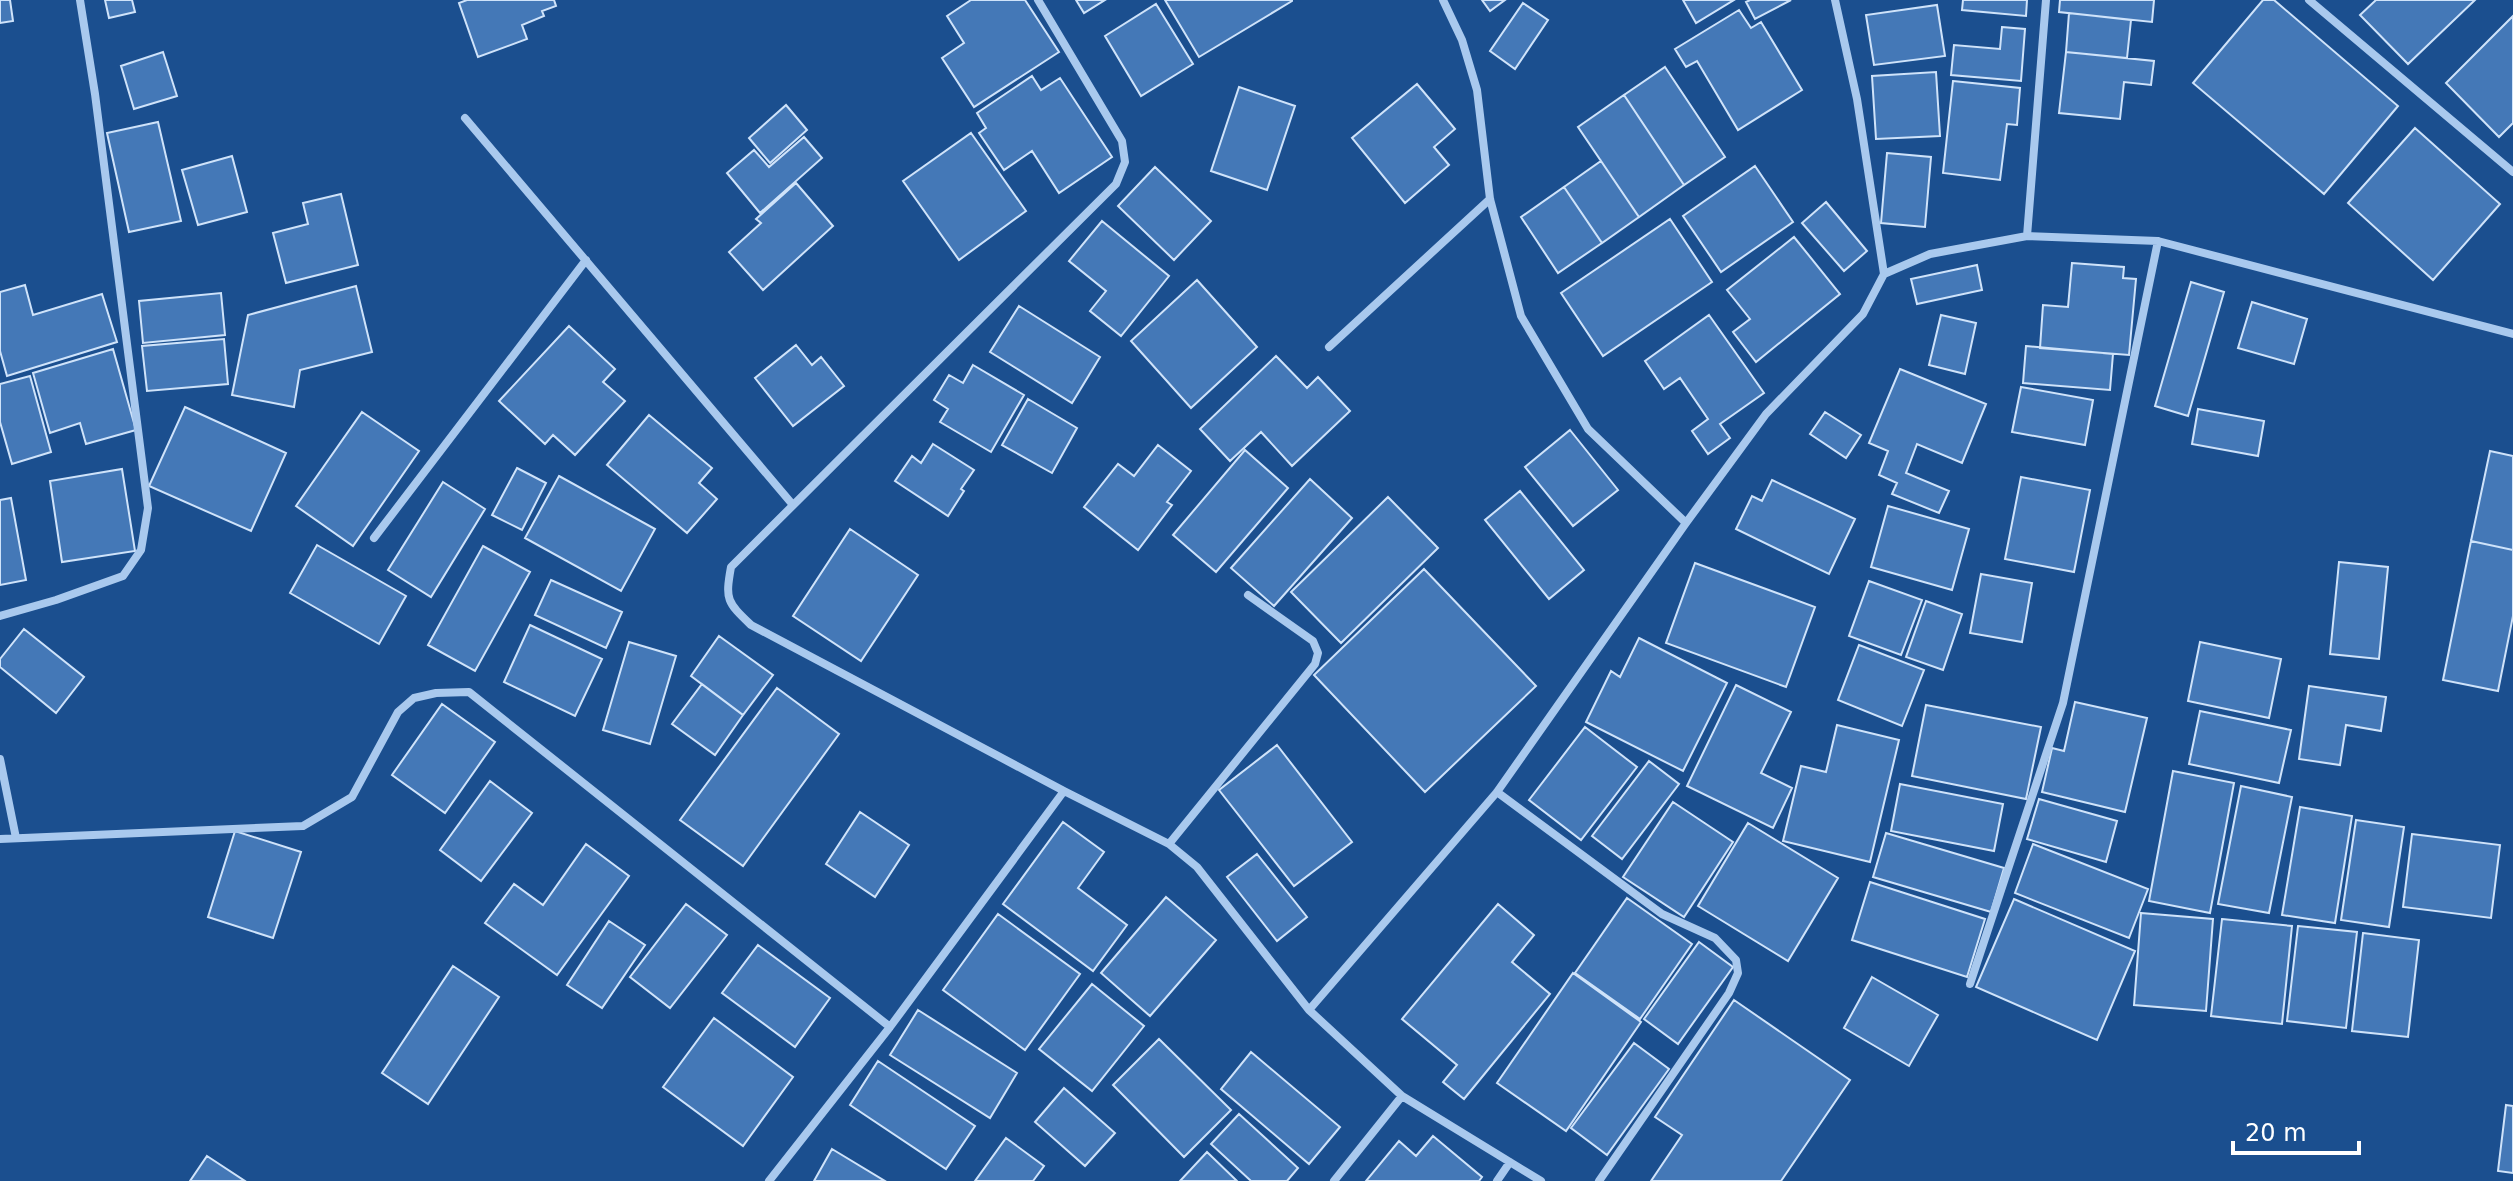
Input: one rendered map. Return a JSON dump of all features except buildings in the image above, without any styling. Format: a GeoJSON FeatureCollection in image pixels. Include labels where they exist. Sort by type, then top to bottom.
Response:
{"type":"FeatureCollection","features":[{"type":"Feature","properties":{"kind":"street"},"geometry":{"type":"LineString","coordinates":[[0,616],[123,576],[141,550],[148,508],[80,0]]}},
{"type":"Feature","properties":{"kind":"street"},"geometry":{"type":"LineString","coordinates":[[1038,0],[1122,141],[1125,162],[1116,184],[731,567],[727,588],[731,606],[751,625],[1169,844],[1197,867],[1309,1010],[1402,1096],[1541,1181]]}},
{"type":"Feature","properties":{"kind":"street"},"geometry":{"type":"LineString","coordinates":[[1443,0],[1462,40],[1477,90],[1490,199],[1521,316],[1588,429],[1686,523]]}},
{"type":"Feature","properties":{"kind":"street"},"geometry":{"type":"LineString","coordinates":[[1309,1010],[1497,792],[1766,414],[1863,314],[1884,274],[1857,99],[1835,0]]}},
{"type":"Feature","properties":{"kind":"street"},"geometry":{"type":"LineString","coordinates":[[2027,236],[2046,0]]}},
{"type":"Feature","properties":{"kind":"street"},"geometry":{"type":"LineString","coordinates":[[2309,0],[2513,172]]}},
{"type":"Feature","properties":{"kind":"street"},"geometry":{"type":"LineString","coordinates":[[465,118],[793,505]]}},
{"type":"Feature","properties":{"kind":"street"},"geometry":{"type":"LineString","coordinates":[[1329,347],[1490,199]]}},
{"type":"Feature","properties":{"kind":"street"},"geometry":{"type":"LineString","coordinates":[[1884,274],[1930,254],[2027,236],[2158,241],[2513,334]]}},
{"type":"Feature","properties":{"kind":"street"},"geometry":{"type":"LineString","coordinates":[[1970,984],[2063,703],[2158,241]]}},
{"type":"Feature","properties":{"kind":"street"},"geometry":{"type":"LineString","coordinates":[[374,538],[586,260]]}},
{"type":"Feature","properties":{"kind":"street"},"geometry":{"type":"LineString","coordinates":[[1169,844],[1315,664],[1318,653],[1313,641],[1248,595]]}},
{"type":"Feature","properties":{"kind":"street"},"geometry":{"type":"LineString","coordinates":[[0,839],[303,826],[352,797],[398,712],[414,698],[436,693],[469,692],[890,1027]]}},
{"type":"Feature","properties":{"kind":"street"},"geometry":{"type":"LineString","coordinates":[[0,759],[16,838]]}},
{"type":"Feature","properties":{"kind":"street"},"geometry":{"type":"LineString","coordinates":[[769,1181],[890,1027],[1064,791]]}},
{"type":"Feature","properties":{"kind":"street"},"geometry":{"type":"LineString","coordinates":[[1497,792],[1662,914],[1715,938],[1736,960],[1738,973],[1729,993],[1599,1181]]}},
{"type":"Feature","properties":{"kind":"street"},"geometry":{"type":"LineString","coordinates":[[1334,1181],[1402,1096]]}},
{"type":"Feature","properties":{"kind":"street"},"geometry":{"type":"LineString","coordinates":[[1497,1181],[1510,1162]]}}]}
